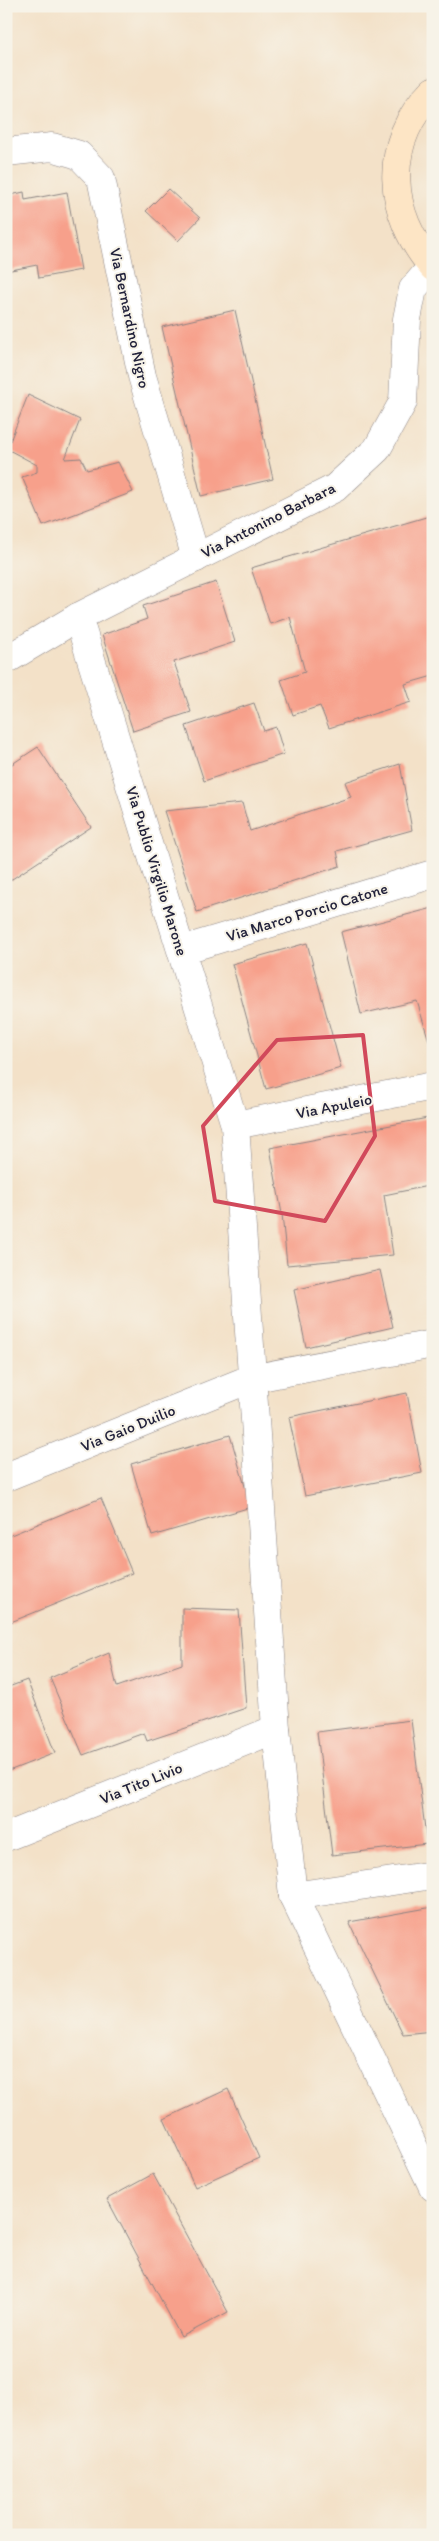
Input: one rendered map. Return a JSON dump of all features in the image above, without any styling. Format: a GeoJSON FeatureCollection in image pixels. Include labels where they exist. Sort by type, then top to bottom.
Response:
{"type":"FeatureCollection","features":[{"type":"Feature","properties":{"kind":"street"},"geometry":{"type":"LineString","coordinates":[[432,267],[410,238],[398,205],[396,170],[403,135],[421,104],[433,91]]}},
{"type":"Feature","properties":{"kind":"street","name":"Via Bernardino Nigro"},"geometry":{"type":"LineString","coordinates":[[6,152],[52,147],[79,155],[100,178],[142,376],[196,558]]}},
{"type":"Feature","properties":{"kind":"street","name":"Via Antonino Barbara"},"geometry":{"type":"LineString","coordinates":[[6,660],[78,617],[335,488],[378,449],[402,402],[407,319],[413,289],[432,267]]}},
{"type":"Feature","properties":{"kind":"street","name":"Via Publio Virgilio Marone"},"geometry":{"type":"LineString","coordinates":[[78,617],[235,1125],[250,1379],[276,1729],[293,1896],[433,2188]]}},
{"type":"Feature","properties":{"kind":"street","name":"Via Marco Porcio Catone"},"geometry":{"type":"LineString","coordinates":[[182,950],[433,874]]}},
{"type":"Feature","properties":{"kind":"street","name":"Via Apuleio"},"geometry":{"type":"LineString","coordinates":[[235,1125],[433,1086]]}},
{"type":"Feature","properties":{"kind":"street","name":"Via Gaio Duilio"},"geometry":{"type":"LineString","coordinates":[[6,1477],[250,1379],[433,1344]]}},
{"type":"Feature","properties":{"kind":"street","name":"Via Tito Livio"},"geometry":{"type":"LineString","coordinates":[[6,1838],[276,1729]]}},
{"type":"Feature","properties":{"kind":"street"},"geometry":{"type":"LineString","coordinates":[[293,1896],[433,1875]]}},
{"type":"Feature","properties":{"kind":"highlighted area"},"geometry":{"type":"Polygon","coordinates":[[[363,1035],[375,1136],[325,1221],[215,1201],[203,1126],[277,1040],[363,1035]]]}},
{"type":"Feature","properties":{"kind":"building"},"geometry":{"type":"Polygon","coordinates":[[[168,189],[200,218],[178,241],[146,211],[168,189]]]}},
{"type":"Feature","properties":{"kind":"building"},"geometry":{"type":"Polygon","coordinates":[[[24,192],[25,200],[67,192],[81,270],[39,278],[37,265],[6,271],[6,196],[24,192]]]}},
{"type":"Feature","properties":{"kind":"building"},"geometry":{"type":"Polygon","coordinates":[[[235,310],[273,479],[201,496],[162,327],[235,310]]]}},
{"type":"Feature","properties":{"kind":"building"},"geometry":{"type":"Polygon","coordinates":[[[28,395],[80,420],[65,459],[81,458],[87,470],[118,462],[133,492],[43,526],[22,477],[37,472],[37,465],[7,449],[28,395]]]}},
{"type":"Feature","properties":{"kind":"building"},"geometry":{"type":"Polygon","coordinates":[[[433,515],[433,676],[405,684],[411,702],[329,728],[320,706],[293,715],[281,680],[305,672],[290,617],[270,624],[251,568],[433,515]]]}},
{"type":"Feature","properties":{"kind":"building"},"geometry":{"type":"Polygon","coordinates":[[[216,582],[235,642],[174,662],[191,712],[133,731],[102,635],[147,619],[143,606],[216,582]]]}},
{"type":"Feature","properties":{"kind":"building"},"geometry":{"type":"Polygon","coordinates":[[[254,703],[264,731],[276,727],[284,754],[204,781],[186,726],[254,703]]]}},
{"type":"Feature","properties":{"kind":"building"},"geometry":{"type":"Polygon","coordinates":[[[38,747],[91,827],[6,883],[6,768],[38,747]]]}},
{"type":"Feature","properties":{"kind":"building"},"geometry":{"type":"Polygon","coordinates":[[[400,764],[412,830],[337,851],[340,866],[197,912],[164,811],[242,803],[250,831],[351,797],[345,782],[400,764]]]}},
{"type":"Feature","properties":{"kind":"building"},"geometry":{"type":"Polygon","coordinates":[[[433,908],[432,1051],[417,1001],[361,1014],[341,932],[433,908]]]}},
{"type":"Feature","properties":{"kind":"building"},"geometry":{"type":"Polygon","coordinates":[[[307,943],[341,1068],[266,1089],[232,964],[307,943]]]}},
{"type":"Feature","properties":{"kind":"building"},"geometry":{"type":"Polygon","coordinates":[[[433,1117],[433,1185],[384,1195],[393,1255],[287,1265],[282,1214],[270,1148],[433,1117]]]}},
{"type":"Feature","properties":{"kind":"building"},"geometry":{"type":"Polygon","coordinates":[[[380,1270],[393,1327],[306,1347],[294,1290],[380,1270]]]}},
{"type":"Feature","properties":{"kind":"building"},"geometry":{"type":"Polygon","coordinates":[[[407,1393],[422,1473],[305,1496],[289,1417],[407,1393]]]}},
{"type":"Feature","properties":{"kind":"building"},"geometry":{"type":"Polygon","coordinates":[[[230,1435],[251,1507],[152,1536],[131,1464],[230,1435]]]}},
{"type":"Feature","properties":{"kind":"building"},"geometry":{"type":"Polygon","coordinates":[[[101,1498],[132,1573],[6,1624],[6,1537],[101,1498]]]}},
{"type":"Feature","properties":{"kind":"building"},"geometry":{"type":"Polygon","coordinates":[[[182,1608],[239,1610],[246,1708],[147,1741],[144,1733],[83,1755],[50,1678],[109,1653],[117,1687],[182,1664],[182,1608]]]}},
{"type":"Feature","properties":{"kind":"building"},"geometry":{"type":"Polygon","coordinates":[[[27,1680],[55,1753],[6,1772],[6,1688],[27,1680]]]}},
{"type":"Feature","properties":{"kind":"building"},"geometry":{"type":"Polygon","coordinates":[[[411,1720],[427,1844],[332,1855],[317,1732],[411,1720]]]}},
{"type":"Feature","properties":{"kind":"building"},"geometry":{"type":"Polygon","coordinates":[[[433,1907],[433,2031],[403,2034],[349,1922],[433,1907]]]}},
{"type":"Feature","properties":{"kind":"building"},"geometry":{"type":"Polygon","coordinates":[[[228,2089],[259,2158],[195,2187],[164,2119],[228,2089]]]}},
{"type":"Feature","properties":{"kind":"building"},"geometry":{"type":"Polygon","coordinates":[[[153,2174],[228,2312],[181,2337],[107,2199],[153,2174]]]}}]}
